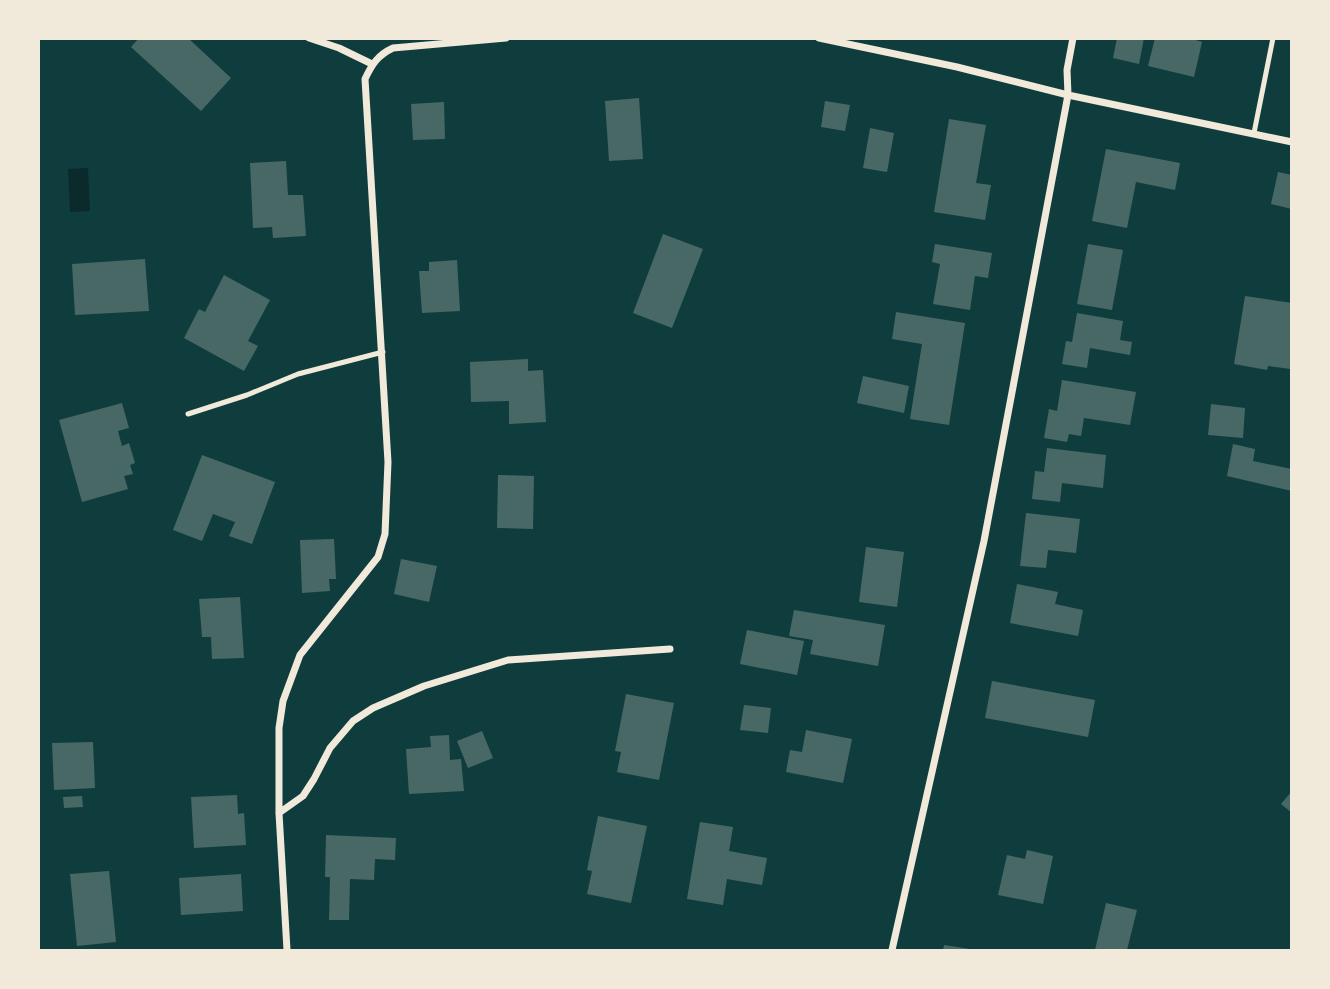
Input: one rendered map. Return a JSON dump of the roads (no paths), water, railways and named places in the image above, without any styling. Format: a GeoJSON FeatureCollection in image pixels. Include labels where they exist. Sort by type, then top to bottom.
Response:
{"type":"FeatureCollection","features":[{"type":"Feature","properties":{"kind":"street"},"geometry":{"type":"LineString","coordinates":[[309,38],[339,48],[372,64]]}},
{"type":"Feature","properties":{"kind":"street"},"geometry":{"type":"LineString","coordinates":[[287,950],[279,813],[279,728],[283,701],[300,655],[378,557],[385,534],[388,462],[365,79],[372,64],[381,54],[393,48],[506,38]]}},
{"type":"Feature","properties":{"kind":"street"},"geometry":{"type":"LineString","coordinates":[[819,38],[957,67],[1068,95],[1292,142]]}},
{"type":"Feature","properties":{"kind":"street"},"geometry":{"type":"LineString","coordinates":[[892,950],[984,541],[1068,95],[1067,69],[1073,38]]}},
{"type":"Feature","properties":{"kind":"street"},"geometry":{"type":"LineString","coordinates":[[279,813],[303,796],[331,748],[353,721],[373,708],[424,685],[508,660],[670,649]]}},
{"type":"Feature","properties":{"kind":"lane"},"geometry":{"type":"LineString","coordinates":[[1254,134],[1273,38]]}},
{"type":"Feature","properties":{"kind":"lane"},"geometry":{"type":"LineString","coordinates":[[188,414],[247,395],[298,374],[383,352]]}},
{"type":"Feature","properties":{"kind":"water"},"geometry":{"type":"Polygon","coordinates":[[[88,168],[90,211],[70,212],[68,169],[88,168]]]}}]}
